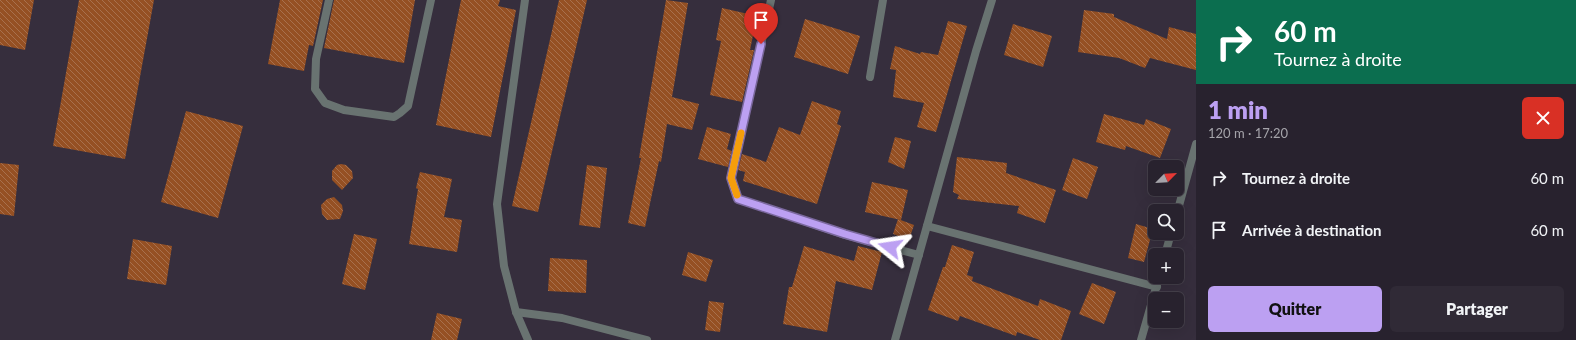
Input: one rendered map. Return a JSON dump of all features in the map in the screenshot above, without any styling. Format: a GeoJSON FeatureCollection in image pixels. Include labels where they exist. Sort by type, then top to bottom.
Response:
{"type":"FeatureCollection","features":[{"type":"Feature","properties":{"kind":"street"},"geometry":{"type":"LineString","coordinates":[[329,0],[316,59],[316,89],[324,103],[344,110],[394,117],[408,106],[431,0]]}},
{"type":"Feature","properties":{"kind":"street"},"geometry":{"type":"LineString","coordinates":[[525,0],[497,204],[504,266],[516,312],[528,340]]}},
{"type":"Feature","properties":{"kind":"street"},"geometry":{"type":"LineString","coordinates":[[771,0],[731,178],[738,199],[845,234],[919,255]]}},
{"type":"Feature","properties":{"kind":"street"},"geometry":{"type":"LineString","coordinates":[[870,77],[883,0]]}},
{"type":"Feature","properties":{"kind":"street"},"geometry":{"type":"LineString","coordinates":[[895,340],[976,51],[992,0]]}},
{"type":"Feature","properties":{"kind":"street"},"geometry":{"type":"LineString","coordinates":[[1179,204],[1196,144]]}},
{"type":"Feature","properties":{"kind":"street"},"geometry":{"type":"LineString","coordinates":[[927,226],[1157,287]]}},
{"type":"Feature","properties":{"kind":"street"},"geometry":{"type":"LineString","coordinates":[[1140,340],[1158,284]]}},
{"type":"Feature","properties":{"kind":"street"},"geometry":{"type":"LineString","coordinates":[[516,312],[562,318],[647,340]]}},
{"type":"Feature","properties":{"kind":"building"},"geometry":{"type":"Polygon","coordinates":[[[0,0],[34,0],[25,50],[0,45],[0,0]]]}},
{"type":"Feature","properties":{"kind":"building"},"geometry":{"type":"Polygon","coordinates":[[[79,0],[154,0],[125,159],[53,146],[79,0]]]}},
{"type":"Feature","properties":{"kind":"building"},"geometry":{"type":"Polygon","coordinates":[[[280,0],[323,0],[313,46],[309,45],[304,71],[268,64],[280,0]]]}},
{"type":"Feature","properties":{"kind":"building"},"geometry":{"type":"Polygon","coordinates":[[[334,0],[415,0],[404,63],[324,48],[334,0]]]}},
{"type":"Feature","properties":{"kind":"building"},"geometry":{"type":"Polygon","coordinates":[[[461,0],[500,0],[498,6],[516,10],[491,137],[436,125],[461,0]]]}},
{"type":"Feature","properties":{"kind":"building"},"geometry":{"type":"Polygon","coordinates":[[[559,0],[587,0],[538,212],[512,206],[559,0]]]}},
{"type":"Feature","properties":{"kind":"building"},"geometry":{"type":"Polygon","coordinates":[[[666,0],[688,3],[672,97],[699,104],[692,130],[667,124],[661,162],[659,161],[645,227],[628,223],[641,158],[639,158],[666,0]]]}},
{"type":"Feature","properties":{"kind":"building"},"geometry":{"type":"Polygon","coordinates":[[[722,8],[757,16],[750,50],[754,50],[742,102],[710,95],[721,41],[716,40],[722,8]]]}},
{"type":"Feature","properties":{"kind":"building"},"geometry":{"type":"Polygon","coordinates":[[[1084,10],[1114,14],[1114,17],[1167,39],[1169,27],[1196,34],[1196,70],[1150,58],[1145,68],[1119,58],[1078,52],[1084,10]]]}},
{"type":"Feature","properties":{"kind":"building"},"geometry":{"type":"Polygon","coordinates":[[[805,19],[860,36],[848,74],[794,57],[805,19]]]}},
{"type":"Feature","properties":{"kind":"building"},"geometry":{"type":"Polygon","coordinates":[[[948,21],[967,26],[936,132],[917,127],[924,103],[893,97],[896,70],[890,69],[895,46],[920,54],[921,52],[938,55],[948,21]]]}},
{"type":"Feature","properties":{"kind":"building"},"geometry":{"type":"Polygon","coordinates":[[[1013,24],[1052,36],[1043,67],[1004,55],[1013,24]]]}},
{"type":"Feature","properties":{"kind":"building"},"geometry":{"type":"Polygon","coordinates":[[[812,101],[841,111],[837,124],[841,126],[817,204],[743,181],[745,172],[738,170],[742,154],[766,162],[779,127],[800,135],[812,101]]]}},
{"type":"Feature","properties":{"kind":"building"},"geometry":{"type":"Polygon","coordinates":[[[186,111],[243,126],[218,218],[161,202],[186,111]]]}},
{"type":"Feature","properties":{"kind":"building"},"geometry":{"type":"Polygon","coordinates":[[[1104,114],[1144,125],[1146,119],[1171,129],[1160,158],[1126,146],[1125,150],[1096,142],[1104,114]]]}},
{"type":"Feature","properties":{"kind":"building"},"geometry":{"type":"Polygon","coordinates":[[[707,127],[731,134],[727,149],[732,151],[728,167],[698,159],[707,127]]]}},
{"type":"Feature","properties":{"kind":"building"},"geometry":{"type":"Polygon","coordinates":[[[895,137],[911,141],[904,169],[888,162],[895,137]]]}},
{"type":"Feature","properties":{"kind":"building"},"geometry":{"type":"Polygon","coordinates":[[[957,157],[1007,163],[1006,173],[1056,190],[1045,223],[1017,213],[1019,206],[957,199],[959,195],[953,192],[957,157]]]}},
{"type":"Feature","properties":{"kind":"building"},"geometry":{"type":"Polygon","coordinates":[[[1073,158],[1098,167],[1087,199],[1062,190],[1073,158]]]}},
{"type":"Feature","properties":{"kind":"building"},"geometry":{"type":"Polygon","coordinates":[[[0,163],[19,165],[14,216],[0,214],[0,163]]]}},
{"type":"Feature","properties":{"kind":"building"},"geometry":{"type":"Polygon","coordinates":[[[337,165],[346,165],[352,171],[353,178],[342,190],[332,180],[332,171],[337,165]]]}},
{"type":"Feature","properties":{"kind":"building"},"geometry":{"type":"Polygon","coordinates":[[[587,165],[607,168],[600,228],[579,225],[587,165]]]}},
{"type":"Feature","properties":{"kind":"building"},"geometry":{"type":"Polygon","coordinates":[[[420,172],[452,179],[444,217],[462,220],[457,252],[409,244],[418,189],[416,188],[420,172]]]}},
{"type":"Feature","properties":{"kind":"building"},"geometry":{"type":"Polygon","coordinates":[[[872,182],[908,190],[901,220],[865,212],[872,182]]]}},
{"type":"Feature","properties":{"kind":"building"},"geometry":{"type":"Polygon","coordinates":[[[334,197],[342,205],[343,211],[340,219],[327,220],[322,214],[321,205],[327,199],[334,197]]]}},
{"type":"Feature","properties":{"kind":"building"},"geometry":{"type":"Polygon","coordinates":[[[898,219],[914,225],[909,240],[893,234],[898,219]]]}},
{"type":"Feature","properties":{"kind":"building"},"geometry":{"type":"Polygon","coordinates":[[[1136,224],[1148,228],[1148,240],[1150,240],[1144,262],[1128,258],[1136,224]]]}},
{"type":"Feature","properties":{"kind":"building"},"geometry":{"type":"Polygon","coordinates":[[[354,234],[377,239],[365,290],[342,284],[354,234]]]}},
{"type":"Feature","properties":{"kind":"building"},"geometry":{"type":"Polygon","coordinates":[[[133,239],[172,246],[166,285],[127,279],[133,239]]]}},
{"type":"Feature","properties":{"kind":"building"},"geometry":{"type":"Polygon","coordinates":[[[952,245],[974,252],[967,275],[973,277],[972,281],[1038,306],[1040,299],[1071,311],[1061,340],[1040,340],[1017,332],[1016,336],[960,316],[958,321],[928,310],[952,245]]]}},
{"type":"Feature","properties":{"kind":"building"},"geometry":{"type":"Polygon","coordinates":[[[804,246],[854,261],[858,246],[882,252],[872,290],[836,281],[827,332],[783,324],[789,287],[792,287],[804,246]]]}},
{"type":"Feature","properties":{"kind":"building"},"geometry":{"type":"Polygon","coordinates":[[[688,252],[713,260],[706,282],[682,275],[688,252]]]}},
{"type":"Feature","properties":{"kind":"building"},"geometry":{"type":"Polygon","coordinates":[[[550,258],[587,260],[586,293],[548,291],[550,258]]]}},
{"type":"Feature","properties":{"kind":"building"},"geometry":{"type":"Polygon","coordinates":[[[1092,283],[1116,292],[1104,324],[1079,314],[1092,283]]]}},
{"type":"Feature","properties":{"kind":"building"},"geometry":{"type":"Polygon","coordinates":[[[709,301],[724,303],[720,332],[705,330],[709,301]]]}},
{"type":"Feature","properties":{"kind":"building"},"geometry":{"type":"Polygon","coordinates":[[[437,313],[462,319],[457,340],[431,340],[437,313]]]}},
{"type":"Feature","properties":{"kind":"slow traffic"},"geometry":{"type":"LineString","coordinates":[[737,195],[731,178],[741,133]]}},
{"type":"Feature","properties":{"kind":"route"},"geometry":{"type":"LineString","coordinates":[[761,44],[731,178],[738,199],[890,247]]}}]}
